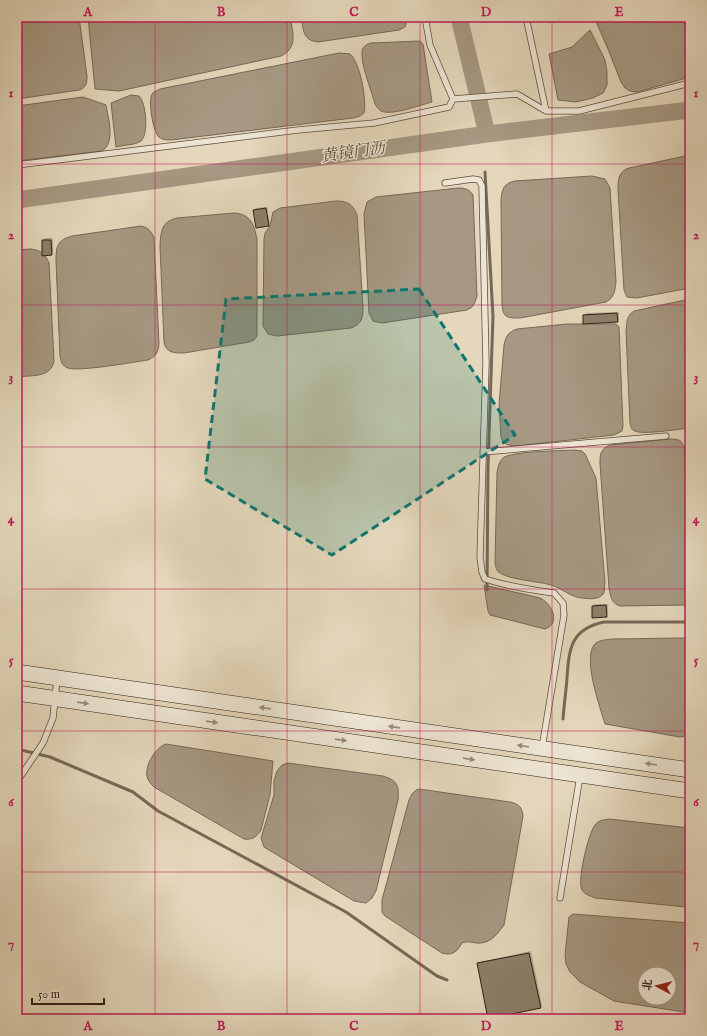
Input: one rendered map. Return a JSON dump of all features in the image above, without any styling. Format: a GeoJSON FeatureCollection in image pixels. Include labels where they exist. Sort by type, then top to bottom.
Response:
{"type":"FeatureCollection","features":[{"type":"Feature","properties":{"kind":"main road"},"geometry":{"type":"LineString","coordinates":[[17,672],[690,770]]}},
{"type":"Feature","properties":{"kind":"main road"},"geometry":{"type":"LineString","coordinates":[[17,693],[690,791]]}},
{"type":"Feature","properties":{"kind":"lane"},"geometry":{"type":"LineString","coordinates":[[17,165],[290,131],[374,123],[449,107],[453,99],[430,45],[425,17]]}},
{"type":"Feature","properties":{"kind":"lane"},"geometry":{"type":"LineString","coordinates":[[526,17],[546,111]]}},
{"type":"Feature","properties":{"kind":"lane"},"geometry":{"type":"LineString","coordinates":[[453,99],[517,94],[546,111],[579,111],[690,83]]}},
{"type":"Feature","properties":{"kind":"lane"},"geometry":{"type":"LineString","coordinates":[[445,183],[473,179],[480,180],[482,186],[486,363],[480,557],[482,572],[485,579],[535,591],[554,593],[563,603],[564,615],[542,748]]}},
{"type":"Feature","properties":{"kind":"lane"},"geometry":{"type":"LineString","coordinates":[[483,452],[666,436]]}},
{"type":"Feature","properties":{"kind":"lane"},"geometry":{"type":"LineString","coordinates":[[20,777],[43,743],[53,718],[57,678]]}},
{"type":"Feature","properties":{"kind":"lane"},"geometry":{"type":"LineString","coordinates":[[560,898],[580,775]]}},
{"type":"Feature","properties":{"kind":"highlighted area"},"geometry":{"type":"Polygon","coordinates":[[[419,289],[515,435],[332,555],[205,479],[226,299],[419,289]]]}},
{"type":"Feature","properties":{"kind":"shaded area"},"geometry":{"type":"Polygon","coordinates":[[[17,17],[79,17],[87,76],[85,87],[79,90],[17,99],[17,17]]]}},
{"type":"Feature","properties":{"kind":"shaded area"},"geometry":{"type":"Polygon","coordinates":[[[88,17],[290,17],[293,39],[290,49],[281,56],[119,91],[95,89],[88,17]]]}},
{"type":"Feature","properties":{"kind":"shaded area"},"geometry":{"type":"Polygon","coordinates":[[[301,17],[408,17],[405,27],[399,30],[318,42],[306,37],[303,30],[301,17]]]}},
{"type":"Feature","properties":{"kind":"shaded area"},"geometry":{"type":"Polygon","coordinates":[[[594,17],[690,17],[690,77],[637,92],[630,91],[625,88],[621,82],[594,17]]]}},
{"type":"Feature","properties":{"kind":"shaded area"},"geometry":{"type":"Polygon","coordinates":[[[590,30],[605,60],[607,85],[603,93],[593,98],[576,102],[558,100],[549,54],[572,47],[590,30]]]}},
{"type":"Feature","properties":{"kind":"shaded area"},"geometry":{"type":"Polygon","coordinates":[[[420,41],[423,44],[432,102],[399,111],[381,111],[375,104],[366,75],[362,59],[363,48],[371,43],[420,41]]]}},
{"type":"Feature","properties":{"kind":"shaded area"},"geometry":{"type":"Polygon","coordinates":[[[339,53],[350,54],[354,58],[360,73],[364,91],[365,107],[364,113],[360,116],[171,140],[162,139],[157,134],[152,116],[151,98],[153,93],[160,89],[339,53]]]}},
{"type":"Feature","properties":{"kind":"shaded area"},"geometry":{"type":"Polygon","coordinates":[[[131,95],[139,96],[141,99],[146,118],[145,132],[141,141],[116,147],[111,103],[131,95]]]}},
{"type":"Feature","properties":{"kind":"shaded area"},"geometry":{"type":"Polygon","coordinates":[[[83,97],[106,105],[110,136],[109,142],[102,151],[17,161],[17,106],[83,97]]]}},
{"type":"Feature","properties":{"kind":"shaded area"},"geometry":{"type":"Polygon","coordinates":[[[690,155],[690,288],[637,298],[627,297],[624,290],[618,189],[618,182],[621,173],[629,168],[690,155]]]}},
{"type":"Feature","properties":{"kind":"shaded area"},"geometry":{"type":"Polygon","coordinates":[[[592,176],[605,179],[610,188],[616,281],[613,296],[606,302],[520,318],[512,318],[505,315],[502,305],[501,200],[504,187],[508,183],[515,181],[592,176]]]}},
{"type":"Feature","properties":{"kind":"shaded area"},"geometry":{"type":"Polygon","coordinates":[[[458,188],[467,189],[473,195],[477,296],[472,307],[467,310],[382,323],[373,321],[369,313],[364,214],[367,202],[376,197],[458,188]]]}},
{"type":"Feature","properties":{"kind":"shaded area"},"geometry":{"type":"Polygon","coordinates":[[[336,201],[349,204],[354,208],[357,215],[363,307],[363,314],[360,322],[358,325],[351,328],[277,336],[268,334],[263,326],[264,239],[265,233],[270,226],[273,212],[280,208],[336,201]]]}},
{"type":"Feature","properties":{"kind":"shaded area"},"geometry":{"type":"Polygon","coordinates":[[[234,213],[240,214],[251,221],[255,229],[257,239],[257,336],[254,340],[249,342],[184,353],[171,352],[165,346],[164,342],[160,246],[163,228],[168,222],[177,218],[234,213]]]}},
{"type":"Feature","properties":{"kind":"shaded area"},"geometry":{"type":"Polygon","coordinates":[[[141,226],[149,230],[154,238],[159,344],[155,356],[148,360],[94,368],[74,369],[64,366],[60,356],[56,261],[58,245],[63,240],[72,236],[141,226]]]}},
{"type":"Feature","properties":{"kind":"shaded area"},"geometry":{"type":"Polygon","coordinates":[[[17,250],[37,250],[42,253],[49,263],[54,361],[49,370],[45,373],[35,376],[17,377],[17,250]]]}},
{"type":"Feature","properties":{"kind":"shaded area"},"geometry":{"type":"Polygon","coordinates":[[[690,299],[690,428],[653,432],[634,431],[631,428],[630,423],[626,331],[628,317],[634,311],[690,299]]]}},
{"type":"Feature","properties":{"kind":"shaded area"},"geometry":{"type":"Polygon","coordinates":[[[567,324],[616,324],[619,327],[622,431],[614,435],[516,446],[506,444],[503,442],[501,437],[499,405],[504,345],[509,333],[517,329],[567,324]]]}},
{"type":"Feature","properties":{"kind":"shaded area"},"geometry":{"type":"Polygon","coordinates":[[[671,439],[680,440],[684,448],[690,540],[690,603],[687,605],[620,606],[613,601],[609,588],[600,464],[601,453],[604,448],[610,445],[671,439]]]}},
{"type":"Feature","properties":{"kind":"shaded area"},"geometry":{"type":"Polygon","coordinates":[[[574,450],[582,451],[585,454],[596,478],[605,582],[604,593],[600,597],[588,599],[570,594],[551,585],[517,579],[505,575],[496,569],[495,563],[497,472],[503,458],[516,454],[574,450]]]}},
{"type":"Feature","properties":{"kind":"shaded area"},"geometry":{"type":"Polygon","coordinates":[[[484,585],[540,598],[551,608],[554,618],[553,622],[545,629],[490,615],[484,585]]]}},
{"type":"Feature","properties":{"kind":"shaded area"},"geometry":{"type":"Polygon","coordinates":[[[611,639],[690,639],[690,733],[686,736],[680,737],[605,724],[591,672],[591,652],[594,645],[600,641],[611,639]]]}},
{"type":"Feature","properties":{"kind":"shaded area"},"geometry":{"type":"Polygon","coordinates":[[[166,744],[273,761],[270,795],[261,830],[254,838],[244,839],[154,787],[147,778],[149,762],[158,749],[166,744]]]}},
{"type":"Feature","properties":{"kind":"shaded area"},"geometry":{"type":"Polygon","coordinates":[[[288,763],[383,776],[395,782],[398,787],[398,800],[376,891],[372,898],[366,903],[354,901],[264,847],[261,838],[274,795],[274,781],[277,771],[282,765],[288,763]]]}},
{"type":"Feature","properties":{"kind":"shaded area"},"geometry":{"type":"Polygon","coordinates":[[[419,789],[510,802],[520,806],[523,813],[504,925],[494,937],[488,941],[481,943],[462,943],[456,951],[451,954],[442,953],[385,916],[382,912],[382,900],[409,800],[412,793],[419,789]]]}},
{"type":"Feature","properties":{"kind":"shaded area"},"geometry":{"type":"Polygon","coordinates":[[[609,819],[690,828],[690,907],[595,898],[583,892],[581,885],[582,868],[589,838],[597,823],[601,820],[609,819]]]}},
{"type":"Feature","properties":{"kind":"shaded area"},"geometry":{"type":"Polygon","coordinates":[[[573,914],[690,923],[690,1013],[646,1006],[677,1006],[677,966],[637,966],[637,1005],[614,1001],[580,982],[570,972],[566,964],[565,955],[569,917],[573,914]]]}},
{"type":"Feature","properties":{"kind":"building"},"geometry":{"type":"Polygon","coordinates":[[[266,208],[269,226],[256,228],[253,210],[266,208]]]}},
{"type":"Feature","properties":{"kind":"building"},"geometry":{"type":"Polygon","coordinates":[[[42,240],[51,240],[52,255],[42,256],[42,240]]]}},
{"type":"Feature","properties":{"kind":"building"},"geometry":{"type":"Polygon","coordinates":[[[617,313],[618,322],[583,324],[583,315],[617,313]]]}},
{"type":"Feature","properties":{"kind":"building"},"geometry":{"type":"Polygon","coordinates":[[[606,605],[607,617],[592,618],[592,606],[606,605]]]}},
{"type":"Feature","properties":{"kind":"building"},"geometry":{"type":"Polygon","coordinates":[[[529,953],[541,1008],[488,1019],[477,963],[529,953]]]}},
{"type":"Feature","properties":{"kind":"waterway"},"geometry":{"type":"LineString","coordinates":[[459,17],[487,134]]}},
{"type":"Feature","properties":{"kind":"waterway","name":"黄镜门沥"},"geometry":{"type":"LineString","coordinates":[[17,200],[487,134],[690,110]]}},
{"type":"Feature","properties":{"kind":"waterway"},"geometry":{"type":"LineString","coordinates":[[485,172],[493,316],[488,467],[487,590]]}},
{"type":"Feature","properties":{"kind":"waterway"},"geometry":{"type":"LineString","coordinates":[[563,719],[571,649],[578,635],[585,629],[604,622],[690,622]]}},
{"type":"Feature","properties":{"kind":"waterway"},"geometry":{"type":"LineString","coordinates":[[17,749],[50,757],[133,792],[158,811],[346,912],[437,976],[447,980]]}}]}
